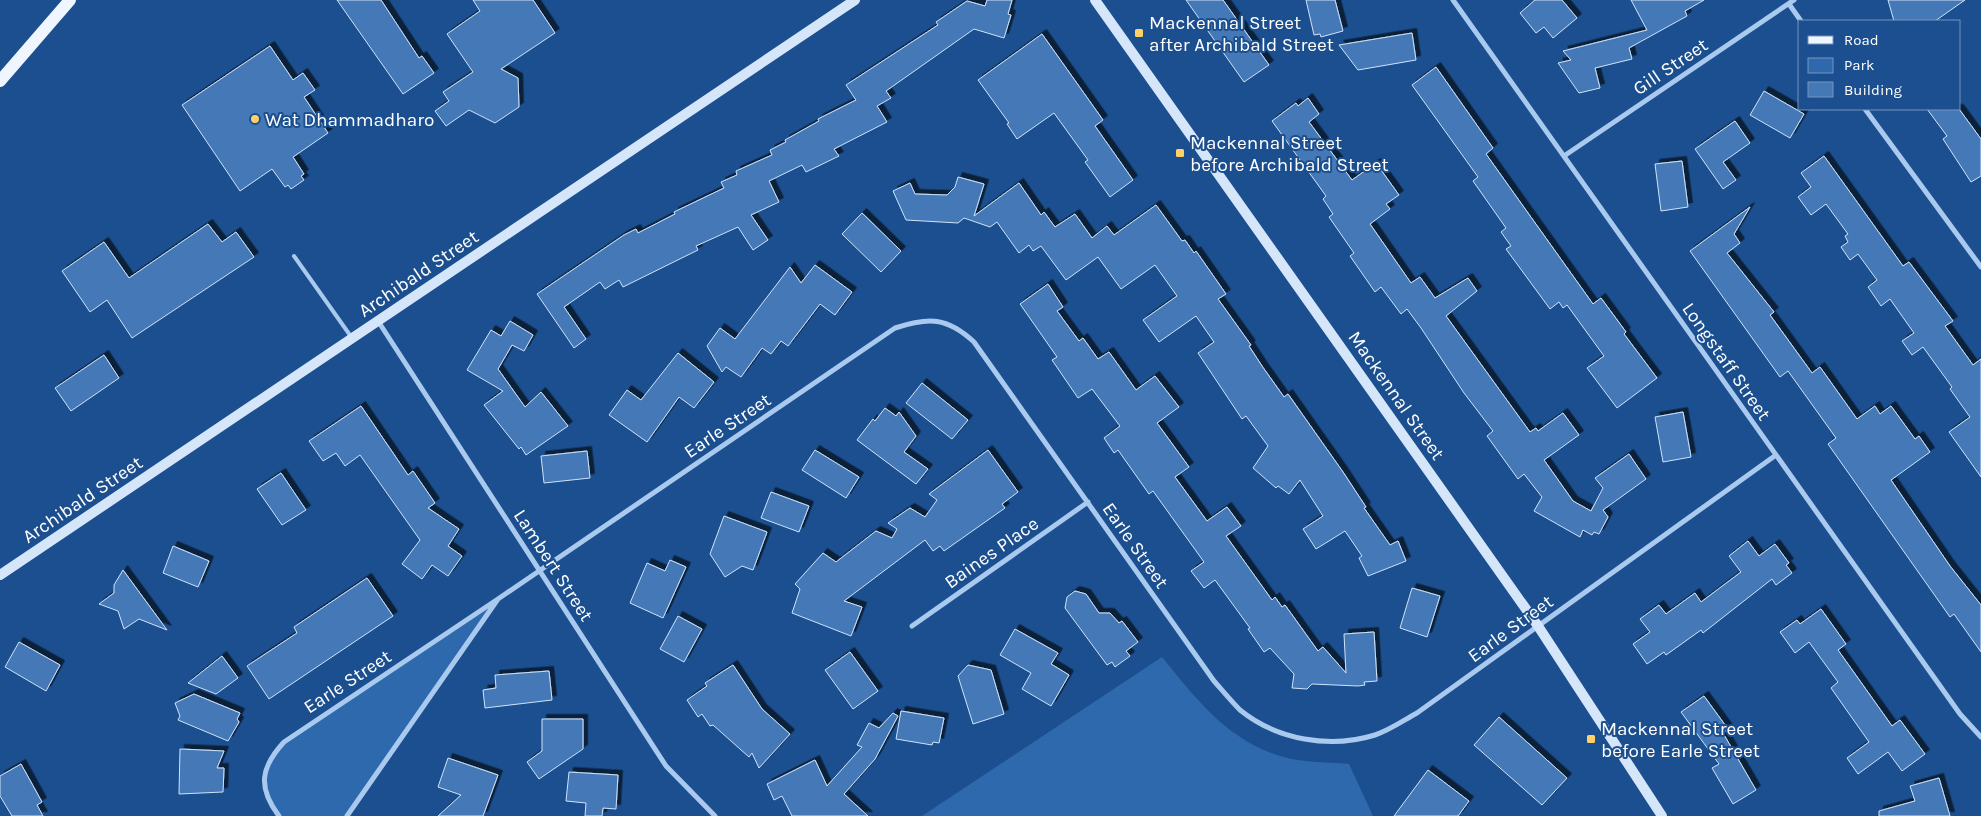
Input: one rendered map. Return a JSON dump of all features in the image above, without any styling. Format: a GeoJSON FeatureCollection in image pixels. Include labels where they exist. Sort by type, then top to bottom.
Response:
{"type":"FeatureCollection","features":[{"type":"Feature","properties":{"kind":"main road"},"geometry":{"type":"LineString","coordinates":[[0,81],[70,0]]}},
{"type":"Feature","properties":{"kind":"street","name":"Archibald Street"},"geometry":{"type":"LineString","coordinates":[[0,575],[855,0]]}},
{"type":"Feature","properties":{"kind":"street","name":"Mackennal Street"},"geometry":{"type":"LineString","coordinates":[[1095,0],[1538,626],[1662,816]]}},
{"type":"Feature","properties":{"kind":"street","name":"Longstaff Street"},"geometry":{"type":"LineString","coordinates":[[1453,0],[1960,714],[1981,737]]}},
{"type":"Feature","properties":{"kind":"street","name":"Gill Street"},"geometry":{"type":"LineString","coordinates":[[1564,156],[1794,0]]}},
{"type":"Feature","properties":{"kind":"street"},"geometry":{"type":"LineString","coordinates":[[1789,4],[1801,20]]}},
{"type":"Feature","properties":{"kind":"street"},"geometry":{"type":"LineString","coordinates":[[1866,110],[1981,267]]}},
{"type":"Feature","properties":{"kind":"street","name":"Earle Street"},"geometry":{"type":"LineString","coordinates":[[279,816],[268,798],[264,773],[271,756],[284,742],[540,571],[895,328],[919,320],[943,322],[958,327],[974,342],[1214,681],[1240,709],[1254,719],[1268,728],[1304,740],[1337,742],[1376,734],[1417,713],[1776,455]]}},
{"type":"Feature","properties":{"kind":"street","name":"Lambert Street"},"geometry":{"type":"LineString","coordinates":[[378,321],[666,766],[715,816]]}},
{"type":"Feature","properties":{"kind":"street","name":"Baines Place"},"geometry":{"type":"LineString","coordinates":[[912,626],[1088,502]]}},
{"type":"Feature","properties":{"kind":"street","name":"Earle Street"},"geometry":{"type":"LineString","coordinates":[[347,816],[498,599]]}},
{"type":"Feature","properties":{"kind":"lane"},"geometry":{"type":"LineString","coordinates":[[294,256],[353,338]]}},
{"type":"Feature","properties":{"kind":"green space"},"geometry":{"type":"Polygon","coordinates":[[[498,599],[347,816],[279,816],[271,806],[264,773],[284,742],[498,599]]]}},
{"type":"Feature","properties":{"kind":"green space"},"geometry":{"type":"Polygon","coordinates":[[[1162,657],[1201,704],[1230,730],[1247,741],[1264,750],[1292,759],[1349,764],[1373,816],[922,816],[1162,657]]]}},
{"type":"Feature","properties":{"kind":"building"},"geometry":{"type":"Polygon","coordinates":[[[337,0],[381,0],[419,58],[422,56],[434,73],[403,94],[337,0]]]}},
{"type":"Feature","properties":{"kind":"building"},"geometry":{"type":"Polygon","coordinates":[[[473,0],[533,0],[555,33],[501,69],[518,78],[519,107],[495,123],[469,110],[446,126],[435,111],[449,101],[443,92],[473,72],[447,34],[480,11],[473,0]]]}},
{"type":"Feature","properties":{"kind":"building"},"geometry":{"type":"Polygon","coordinates":[[[987,0],[1012,0],[1008,14],[1011,15],[1004,38],[974,29],[886,91],[891,98],[877,106],[887,122],[834,149],[839,156],[806,172],[802,165],[769,181],[779,202],[751,215],[768,240],[753,250],[738,227],[696,246],[698,250],[623,287],[619,280],[605,289],[600,282],[564,307],[586,339],[574,348],[537,294],[624,235],[636,229],[638,233],[675,214],[674,212],[724,188],[721,182],[737,175],[736,171],[772,155],[770,150],[786,142],[785,140],[819,121],[818,119],[856,100],[846,85],[938,25],[936,22],[967,1],[985,6],[987,0]]]}},
{"type":"Feature","properties":{"kind":"building"},"geometry":{"type":"Polygon","coordinates":[[[1186,0],[1223,0],[1269,65],[1244,82],[1186,0]]]}},
{"type":"Feature","properties":{"kind":"building"},"geometry":{"type":"Polygon","coordinates":[[[1306,0],[1335,0],[1343,31],[1321,37],[1320,34],[1314,35],[1306,0]]]}},
{"type":"Feature","properties":{"kind":"building"},"geometry":{"type":"Polygon","coordinates":[[[1535,0],[1562,0],[1577,18],[1553,38],[1544,27],[1536,33],[1520,13],[1535,0]]]}},
{"type":"Feature","properties":{"kind":"building"},"geometry":{"type":"Polygon","coordinates":[[[1631,0],[1704,0],[1685,11],[1687,16],[1629,48],[1632,59],[1595,68],[1600,88],[1579,93],[1558,63],[1571,60],[1563,51],[1647,30],[1631,0]]]}},
{"type":"Feature","properties":{"kind":"building"},"geometry":{"type":"Polygon","coordinates":[[[1888,0],[1965,0],[1936,20],[1894,20],[1888,0]]]}},
{"type":"Feature","properties":{"kind":"building"},"geometry":{"type":"Polygon","coordinates":[[[1412,33],[1416,60],[1358,70],[1339,45],[1412,33]]]}},
{"type":"Feature","properties":{"kind":"building"},"geometry":{"type":"Polygon","coordinates":[[[1042,34],[1103,120],[1095,126],[1133,180],[1110,197],[1085,162],[1088,160],[1054,113],[1017,139],[1007,124],[1009,123],[978,80],[1042,34]]]}},
{"type":"Feature","properties":{"kind":"building","name":"Wat Dhammadharo"},"geometry":{"type":"Polygon","coordinates":[[[270,46],[293,80],[303,73],[315,90],[304,97],[328,133],[293,157],[304,174],[301,176],[304,180],[291,189],[288,185],[285,187],[272,169],[240,191],[182,105],[270,46]]]}},
{"type":"Feature","properties":{"kind":"building"},"geometry":{"type":"Polygon","coordinates":[[[1436,67],[1493,148],[1486,154],[1593,304],[1601,298],[1626,332],[1624,334],[1657,378],[1617,408],[1587,368],[1604,356],[1567,305],[1563,308],[1559,302],[1550,309],[1506,249],[1511,246],[1501,232],[1506,228],[1473,181],[1478,177],[1412,85],[1436,67]]]}},
{"type":"Feature","properties":{"kind":"building"},"geometry":{"type":"Polygon","coordinates":[[[1764,91],[1804,114],[1790,138],[1750,115],[1764,91]]]}},
{"type":"Feature","properties":{"kind":"building"},"geometry":{"type":"Polygon","coordinates":[[[1308,98],[1319,114],[1309,122],[1352,180],[1376,163],[1399,195],[1386,204],[1390,209],[1370,224],[1411,283],[1420,277],[1435,298],[1468,278],[1477,291],[1446,316],[1530,432],[1536,428],[1538,431],[1563,413],[1579,435],[1544,460],[1573,501],[1591,511],[1603,488],[1595,478],[1629,454],[1646,479],[1603,510],[1608,517],[1599,534],[1594,532],[1592,535],[1583,530],[1580,537],[1534,511],[1542,497],[1524,474],[1518,479],[1487,436],[1493,431],[1464,393],[1421,328],[1407,309],[1401,314],[1381,287],[1375,292],[1350,256],[1354,253],[1329,217],[1333,214],[1323,199],[1326,196],[1272,121],[1296,103],[1298,106],[1308,98]]]}},
{"type":"Feature","properties":{"kind":"building"},"geometry":{"type":"Polygon","coordinates":[[[1928,110],[1960,110],[1981,139],[1981,176],[1971,182],[1943,139],[1947,136],[1928,110]]]}},
{"type":"Feature","properties":{"kind":"building"},"geometry":{"type":"Polygon","coordinates":[[[1735,121],[1750,143],[1723,162],[1736,180],[1723,189],[1695,149],[1735,121]]]}},
{"type":"Feature","properties":{"kind":"building"},"geometry":{"type":"Polygon","coordinates":[[[1824,156],[1903,266],[1909,262],[1953,321],[1945,326],[1973,365],[1981,359],[1981,477],[1949,432],[1970,417],[1950,389],[1952,387],[1923,347],[1912,355],[1902,341],[1914,333],[1890,299],[1881,306],[1868,287],[1877,280],[1858,254],[1850,260],[1841,247],[1848,242],[1845,236],[1848,234],[1826,204],[1811,215],[1798,197],[1811,187],[1801,173],[1824,156]]]}},
{"type":"Feature","properties":{"kind":"building"},"geometry":{"type":"Polygon","coordinates":[[[1682,161],[1688,207],[1661,211],[1655,164],[1682,161]]]}},
{"type":"Feature","properties":{"kind":"building"},"geometry":{"type":"Polygon","coordinates":[[[958,177],[984,184],[974,216],[1019,183],[1041,215],[1044,212],[1055,227],[1075,214],[1092,238],[1107,226],[1114,235],[1156,205],[1182,241],[1185,240],[1194,253],[1196,251],[1226,294],[1218,299],[1251,345],[1249,346],[1262,366],[1284,397],[1288,394],[1343,472],[1366,507],[1364,508],[1390,545],[1398,541],[1406,561],[1368,576],[1359,558],[1362,556],[1345,531],[1316,549],[1303,529],[1323,516],[1300,480],[1289,494],[1278,486],[1276,488],[1253,468],[1268,446],[1246,416],[1242,419],[1198,353],[1214,342],[1196,316],[1159,342],[1143,320],[1177,296],[1155,265],[1121,289],[1098,257],[1066,280],[1041,246],[1033,251],[1029,245],[1019,253],[997,222],[990,227],[964,218],[958,223],[906,220],[893,191],[910,183],[915,194],[947,195],[955,187],[958,177]]]}},
{"type":"Feature","properties":{"kind":"building"},"geometry":{"type":"Polygon","coordinates":[[[1750,207],[1734,234],[1740,243],[1727,253],[1774,312],[1770,315],[1812,373],[1820,367],[1857,419],[1875,406],[1880,414],[1891,406],[1915,439],[1919,436],[1930,452],[1891,480],[1950,566],[1981,605],[1981,652],[1954,614],[1950,617],[1828,444],[1836,438],[1788,371],[1780,377],[1690,251],[1750,207]]]}},
{"type":"Feature","properties":{"kind":"building"},"geometry":{"type":"Polygon","coordinates":[[[862,213],[901,251],[881,272],[842,234],[862,213]]]}},
{"type":"Feature","properties":{"kind":"building"},"geometry":{"type":"Polygon","coordinates":[[[208,224],[222,242],[236,232],[254,257],[132,338],[107,300],[90,312],[62,271],[104,242],[129,278],[208,224]]]}},
{"type":"Feature","properties":{"kind":"building"},"geometry":{"type":"Polygon","coordinates":[[[815,265],[852,292],[835,315],[820,304],[788,346],[781,341],[771,354],[762,348],[741,377],[726,367],[722,372],[707,346],[720,328],[735,339],[790,267],[801,283],[815,265]]]}},
{"type":"Feature","properties":{"kind":"building"},"geometry":{"type":"Polygon","coordinates":[[[1048,284],[1063,307],[1057,311],[1079,341],[1083,338],[1098,359],[1109,352],[1136,390],[1155,376],[1179,407],[1157,423],[1189,467],[1175,477],[1207,521],[1227,507],[1241,526],[1226,536],[1272,600],[1275,597],[1282,607],[1285,605],[1318,651],[1323,647],[1346,673],[1344,634],[1374,632],[1377,681],[1364,682],[1365,685],[1358,686],[1312,684],[1307,689],[1292,688],[1294,674],[1270,648],[1264,652],[1248,629],[1250,628],[1215,580],[1204,588],[1191,571],[1204,562],[1153,491],[1149,494],[1118,450],[1114,453],[1104,438],[1120,426],[1092,389],[1078,398],[1052,360],[1057,357],[1020,304],[1048,284]]]}},
{"type":"Feature","properties":{"kind":"building"},"geometry":{"type":"Polygon","coordinates":[[[510,321],[533,335],[524,351],[512,345],[498,369],[525,407],[541,392],[568,426],[526,455],[521,447],[519,449],[484,405],[503,391],[467,370],[491,330],[501,336],[510,321]]]}},
{"type":"Feature","properties":{"kind":"building"},"geometry":{"type":"Polygon","coordinates":[[[678,353],[714,382],[694,408],[679,397],[647,442],[609,415],[627,390],[641,400],[678,353]]]}},
{"type":"Feature","properties":{"kind":"building"},"geometry":{"type":"Polygon","coordinates":[[[104,355],[119,378],[71,411],[55,388],[104,355]]]}},
{"type":"Feature","properties":{"kind":"building"},"geometry":{"type":"Polygon","coordinates":[[[922,383],[968,420],[952,439],[906,403],[922,383]]]}},
{"type":"Feature","properties":{"kind":"building"},"geometry":{"type":"Polygon","coordinates":[[[361,406],[408,475],[413,471],[435,503],[428,508],[459,529],[448,546],[462,556],[448,576],[432,565],[422,579],[402,564],[420,540],[360,455],[345,466],[336,453],[323,461],[309,441],[361,406]]]}},
{"type":"Feature","properties":{"kind":"building"},"geometry":{"type":"Polygon","coordinates":[[[885,408],[896,416],[899,412],[916,436],[904,452],[928,469],[916,484],[857,440],[873,419],[875,421],[885,408]]]}},
{"type":"Feature","properties":{"kind":"building"},"geometry":{"type":"Polygon","coordinates":[[[1683,412],[1691,457],[1663,462],[1655,417],[1683,412]]]}},
{"type":"Feature","properties":{"kind":"building"},"geometry":{"type":"Polygon","coordinates":[[[815,450],[859,477],[846,498],[802,470],[815,450]]]}},
{"type":"Feature","properties":{"kind":"building"},"geometry":{"type":"Polygon","coordinates":[[[988,450],[1018,492],[1002,504],[1005,508],[944,551],[940,546],[933,551],[925,540],[844,601],[862,607],[851,636],[792,613],[800,589],[795,584],[823,553],[836,562],[876,531],[892,538],[897,529],[888,523],[910,508],[925,517],[937,500],[929,494],[988,450]]]}},
{"type":"Feature","properties":{"kind":"building"},"geometry":{"type":"Polygon","coordinates":[[[587,451],[590,478],[544,483],[541,456],[587,451]]]}},
{"type":"Feature","properties":{"kind":"building"},"geometry":{"type":"Polygon","coordinates":[[[281,473],[306,510],[282,525],[257,489],[281,473]]]}},
{"type":"Feature","properties":{"kind":"building"},"geometry":{"type":"Polygon","coordinates":[[[771,492],[809,506],[799,532],[761,518],[771,492]]]}},
{"type":"Feature","properties":{"kind":"building"},"geometry":{"type":"Polygon","coordinates":[[[724,516],[767,532],[753,570],[742,566],[725,577],[710,554],[724,516]]]}},
{"type":"Feature","properties":{"kind":"building"},"geometry":{"type":"Polygon","coordinates":[[[1748,541],[1759,556],[1775,544],[1789,563],[1786,565],[1792,573],[1776,585],[1772,579],[1703,633],[1701,630],[1666,655],[1664,652],[1647,664],[1633,644],[1650,632],[1640,619],[1659,605],[1666,614],[1695,593],[1701,602],[1741,572],[1729,556],[1748,541]]]}},
{"type":"Feature","properties":{"kind":"building"},"geometry":{"type":"Polygon","coordinates":[[[173,546],[209,561],[198,587],[163,573],[173,546]]]}},
{"type":"Feature","properties":{"kind":"building"},"geometry":{"type":"Polygon","coordinates":[[[670,560],[686,567],[663,618],[630,603],[647,563],[665,571],[670,560]]]}},
{"type":"Feature","properties":{"kind":"building"},"geometry":{"type":"Polygon","coordinates":[[[123,570],[167,630],[139,619],[124,629],[118,611],[99,604],[114,593],[114,585],[123,570]]]}},
{"type":"Feature","properties":{"kind":"building"},"geometry":{"type":"Polygon","coordinates":[[[367,578],[393,616],[269,699],[247,666],[297,633],[294,627],[367,578]]]}},
{"type":"Feature","properties":{"kind":"building"},"geometry":{"type":"Polygon","coordinates":[[[1412,588],[1440,596],[1427,637],[1400,628],[1412,588]]]}},
{"type":"Feature","properties":{"kind":"building"},"geometry":{"type":"Polygon","coordinates":[[[1075,591],[1086,594],[1099,613],[1110,613],[1119,623],[1122,621],[1138,642],[1126,651],[1130,656],[1115,667],[1112,662],[1107,665],[1065,608],[1067,597],[1075,591]]]}},
{"type":"Feature","properties":{"kind":"building"},"geometry":{"type":"Polygon","coordinates":[[[1821,609],[1846,644],[1838,650],[1892,726],[1900,720],[1925,754],[1902,771],[1888,752],[1858,774],[1847,758],[1869,742],[1831,688],[1838,682],[1809,642],[1795,653],[1780,632],[1797,620],[1800,624],[1821,609]]]}},
{"type":"Feature","properties":{"kind":"building"},"geometry":{"type":"Polygon","coordinates":[[[678,616],[702,629],[684,662],[660,649],[678,616]]]}},
{"type":"Feature","properties":{"kind":"building"},"geometry":{"type":"Polygon","coordinates":[[[1015,629],[1058,653],[1051,664],[1069,675],[1051,706],[1022,689],[1031,673],[1000,655],[1015,629]]]}},
{"type":"Feature","properties":{"kind":"building"},"geometry":{"type":"Polygon","coordinates":[[[19,642],[60,665],[46,691],[5,667],[19,642]]]}},
{"type":"Feature","properties":{"kind":"building"},"geometry":{"type":"Polygon","coordinates":[[[850,652],[878,691],[853,709],[825,670],[850,652]]]}},
{"type":"Feature","properties":{"kind":"building"},"geometry":{"type":"Polygon","coordinates":[[[222,656],[238,678],[216,694],[188,683],[222,656]]]}},
{"type":"Feature","properties":{"kind":"building"},"geometry":{"type":"Polygon","coordinates":[[[733,665],[762,709],[790,734],[759,768],[752,753],[749,757],[713,725],[710,726],[702,714],[698,717],[687,700],[707,686],[705,683],[733,665]]]}},
{"type":"Feature","properties":{"kind":"building"},"geometry":{"type":"Polygon","coordinates":[[[968,665],[991,670],[1004,714],[973,724],[958,676],[968,665]]]}},
{"type":"Feature","properties":{"kind":"building"},"geometry":{"type":"Polygon","coordinates":[[[549,671],[552,700],[485,708],[483,690],[496,688],[495,675],[549,671]]]}},
{"type":"Feature","properties":{"kind":"building"},"geometry":{"type":"Polygon","coordinates":[[[194,694],[240,713],[237,719],[239,722],[228,741],[178,720],[180,716],[175,703],[194,694]]]}},
{"type":"Feature","properties":{"kind":"building"},"geometry":{"type":"Polygon","coordinates":[[[1704,696],[1728,729],[1723,733],[1756,790],[1733,804],[1712,768],[1719,764],[1681,712],[1704,696]]]}},
{"type":"Feature","properties":{"kind":"building"},"geometry":{"type":"Polygon","coordinates":[[[901,711],[944,718],[939,743],[933,742],[932,745],[896,739],[901,711]]]}},
{"type":"Feature","properties":{"kind":"building"},"geometry":{"type":"Polygon","coordinates":[[[893,713],[898,716],[875,759],[844,794],[868,816],[792,816],[782,796],[774,800],[767,784],[815,760],[827,786],[862,747],[857,745],[869,723],[879,728],[893,713]]]}},
{"type":"Feature","properties":{"kind":"building"},"geometry":{"type":"Polygon","coordinates":[[[1499,717],[1567,778],[1542,805],[1474,745],[1499,717]]]}},
{"type":"Feature","properties":{"kind":"building"},"geometry":{"type":"Polygon","coordinates":[[[542,719],[583,719],[583,749],[539,779],[527,762],[542,751],[542,719]]]}},
{"type":"Feature","properties":{"kind":"building"},"geometry":{"type":"Polygon","coordinates":[[[180,749],[224,751],[217,768],[224,768],[223,792],[179,794],[180,749]]]}},
{"type":"Feature","properties":{"kind":"building"},"geometry":{"type":"Polygon","coordinates":[[[448,758],[498,775],[483,816],[438,816],[461,795],[438,787],[448,758]]]}},
{"type":"Feature","properties":{"kind":"building"},"geometry":{"type":"Polygon","coordinates":[[[21,764],[42,802],[37,805],[43,816],[12,816],[0,796],[0,776],[21,764]]]}},
{"type":"Feature","properties":{"kind":"building"},"geometry":{"type":"Polygon","coordinates":[[[1428,770],[1469,801],[1458,816],[1394,816],[1428,770]]]}},
{"type":"Feature","properties":{"kind":"building"},"geometry":{"type":"Polygon","coordinates":[[[569,772],[618,775],[616,809],[603,808],[602,816],[585,816],[586,803],[566,801],[569,772]]]}},
{"type":"Feature","properties":{"kind":"building"},"geometry":{"type":"Polygon","coordinates":[[[1939,778],[1950,816],[1879,816],[1879,811],[1915,801],[1910,786],[1939,778]]]}},
{"type":"Feature","properties":{"kind":"place","name":"Mackennal Street after Archibald Street"},"geometry":{"type":"Point","coordinates":[1139,33]}},
{"type":"Feature","properties":{"kind":"place","name":"Wat Dhammadharo"},"geometry":{"type":"Point","coordinates":[255,119]}},
{"type":"Feature","properties":{"kind":"place","name":"Mackennal Street before Archibald Street"},"geometry":{"type":"Point","coordinates":[1180,153]}},
{"type":"Feature","properties":{"kind":"place","name":"Mackennal Street before Earle Street"},"geometry":{"type":"Point","coordinates":[1591,739]}}]}
